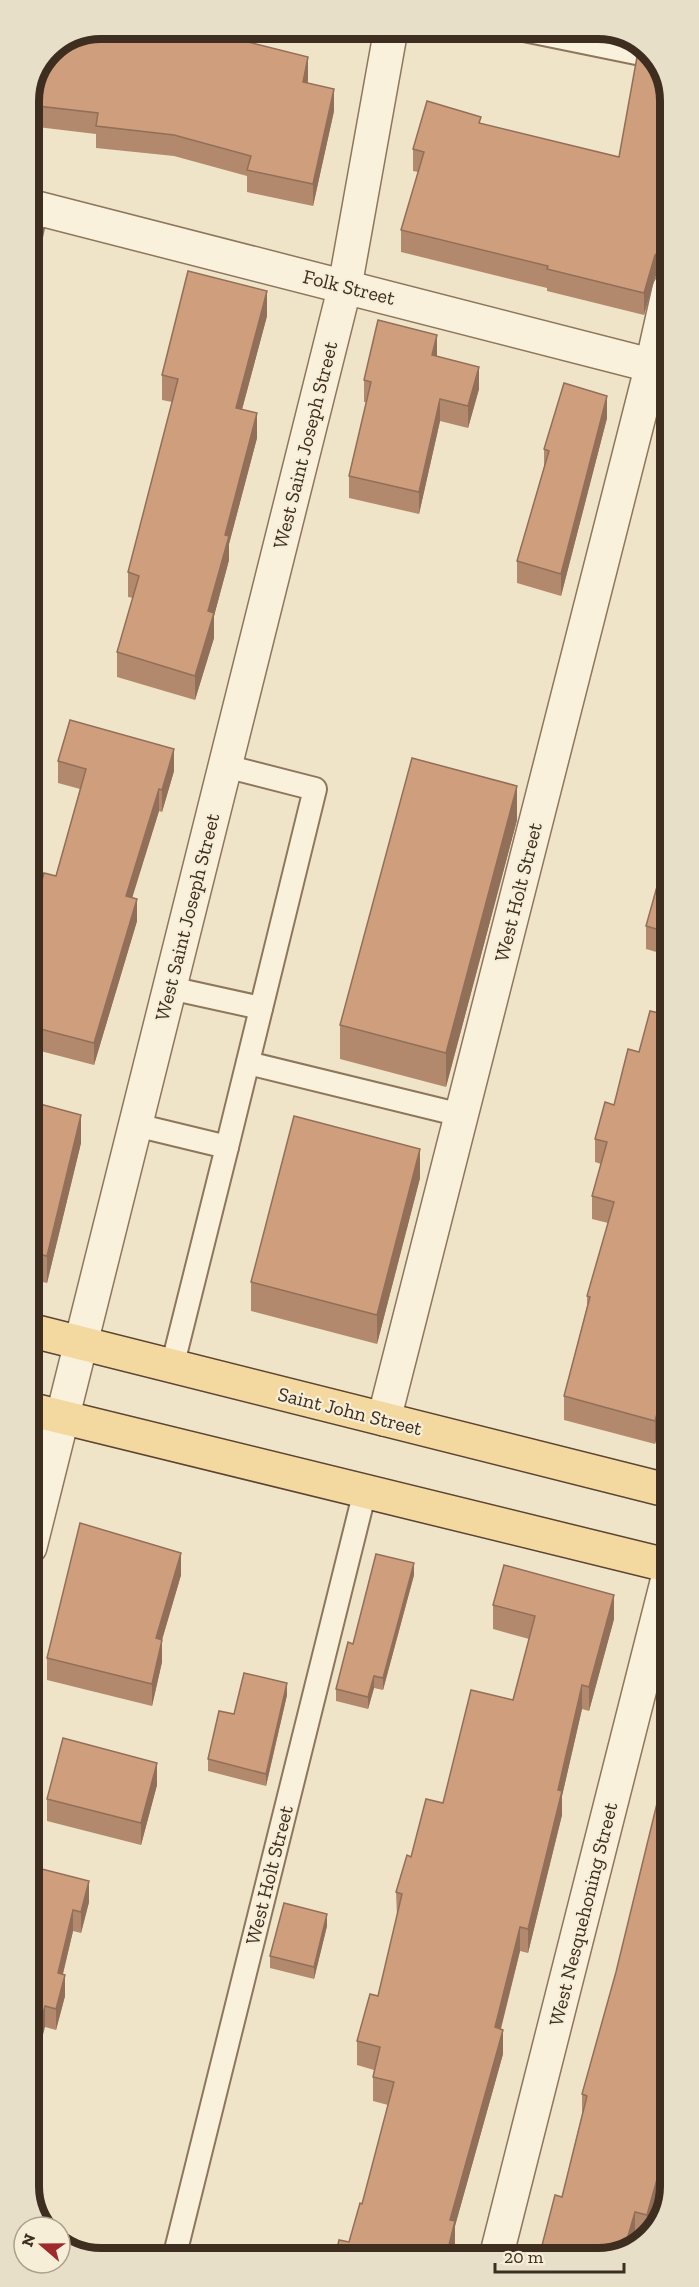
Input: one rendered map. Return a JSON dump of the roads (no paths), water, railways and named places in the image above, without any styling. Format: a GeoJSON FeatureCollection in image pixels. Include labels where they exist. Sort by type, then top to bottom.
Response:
{"type":"FeatureCollection","features":[{"type":"Feature","properties":{"kind":"main road","name":"Saint John Street"},"geometry":{"type":"LineString","coordinates":[[39,1332],[660,1488]]}},
{"type":"Feature","properties":{"kind":"main road"},"geometry":{"type":"LineString","coordinates":[[39,1411],[660,1565]]}},
{"type":"Feature","properties":{"kind":"street","name":"West Saint Joseph Street"},"geometry":{"type":"LineString","coordinates":[[39,1510],[345,286],[389,39]]}},
{"type":"Feature","properties":{"kind":"street","name":"Folk Street"},"geometry":{"type":"LineString","coordinates":[[39,210],[660,367]]}},
{"type":"Feature","properties":{"kind":"street","name":"West Holt Street"},"geometry":{"type":"LineString","coordinates":[[384,1419],[460,1115],[660,371]]}},
{"type":"Feature","properties":{"kind":"street","name":"West Nesquehoning Street"},"geometry":{"type":"LineString","coordinates":[[498,2248],[660,1608]]}},
{"type":"Feature","properties":{"kind":"lane"},"geometry":{"type":"LineString","coordinates":[[568,39],[638,53]]}},
{"type":"Feature","properties":{"kind":"lane"},"geometry":{"type":"LineString","coordinates":[[172,1366],[315,789],[225,766]]}},
{"type":"Feature","properties":{"kind":"lane"},"geometry":{"type":"LineString","coordinates":[[170,988],[261,1008]]}},
{"type":"Feature","properties":{"kind":"lane"},"geometry":{"type":"LineString","coordinates":[[248,1063],[460,1115]]}},
{"type":"Feature","properties":{"kind":"lane"},"geometry":{"type":"LineString","coordinates":[[136,1125],[227,1147]]}},
{"type":"Feature","properties":{"kind":"lane","name":"West Holt Street"},"geometry":{"type":"LineString","coordinates":[[176,2248],[365,1491]]}}]}
